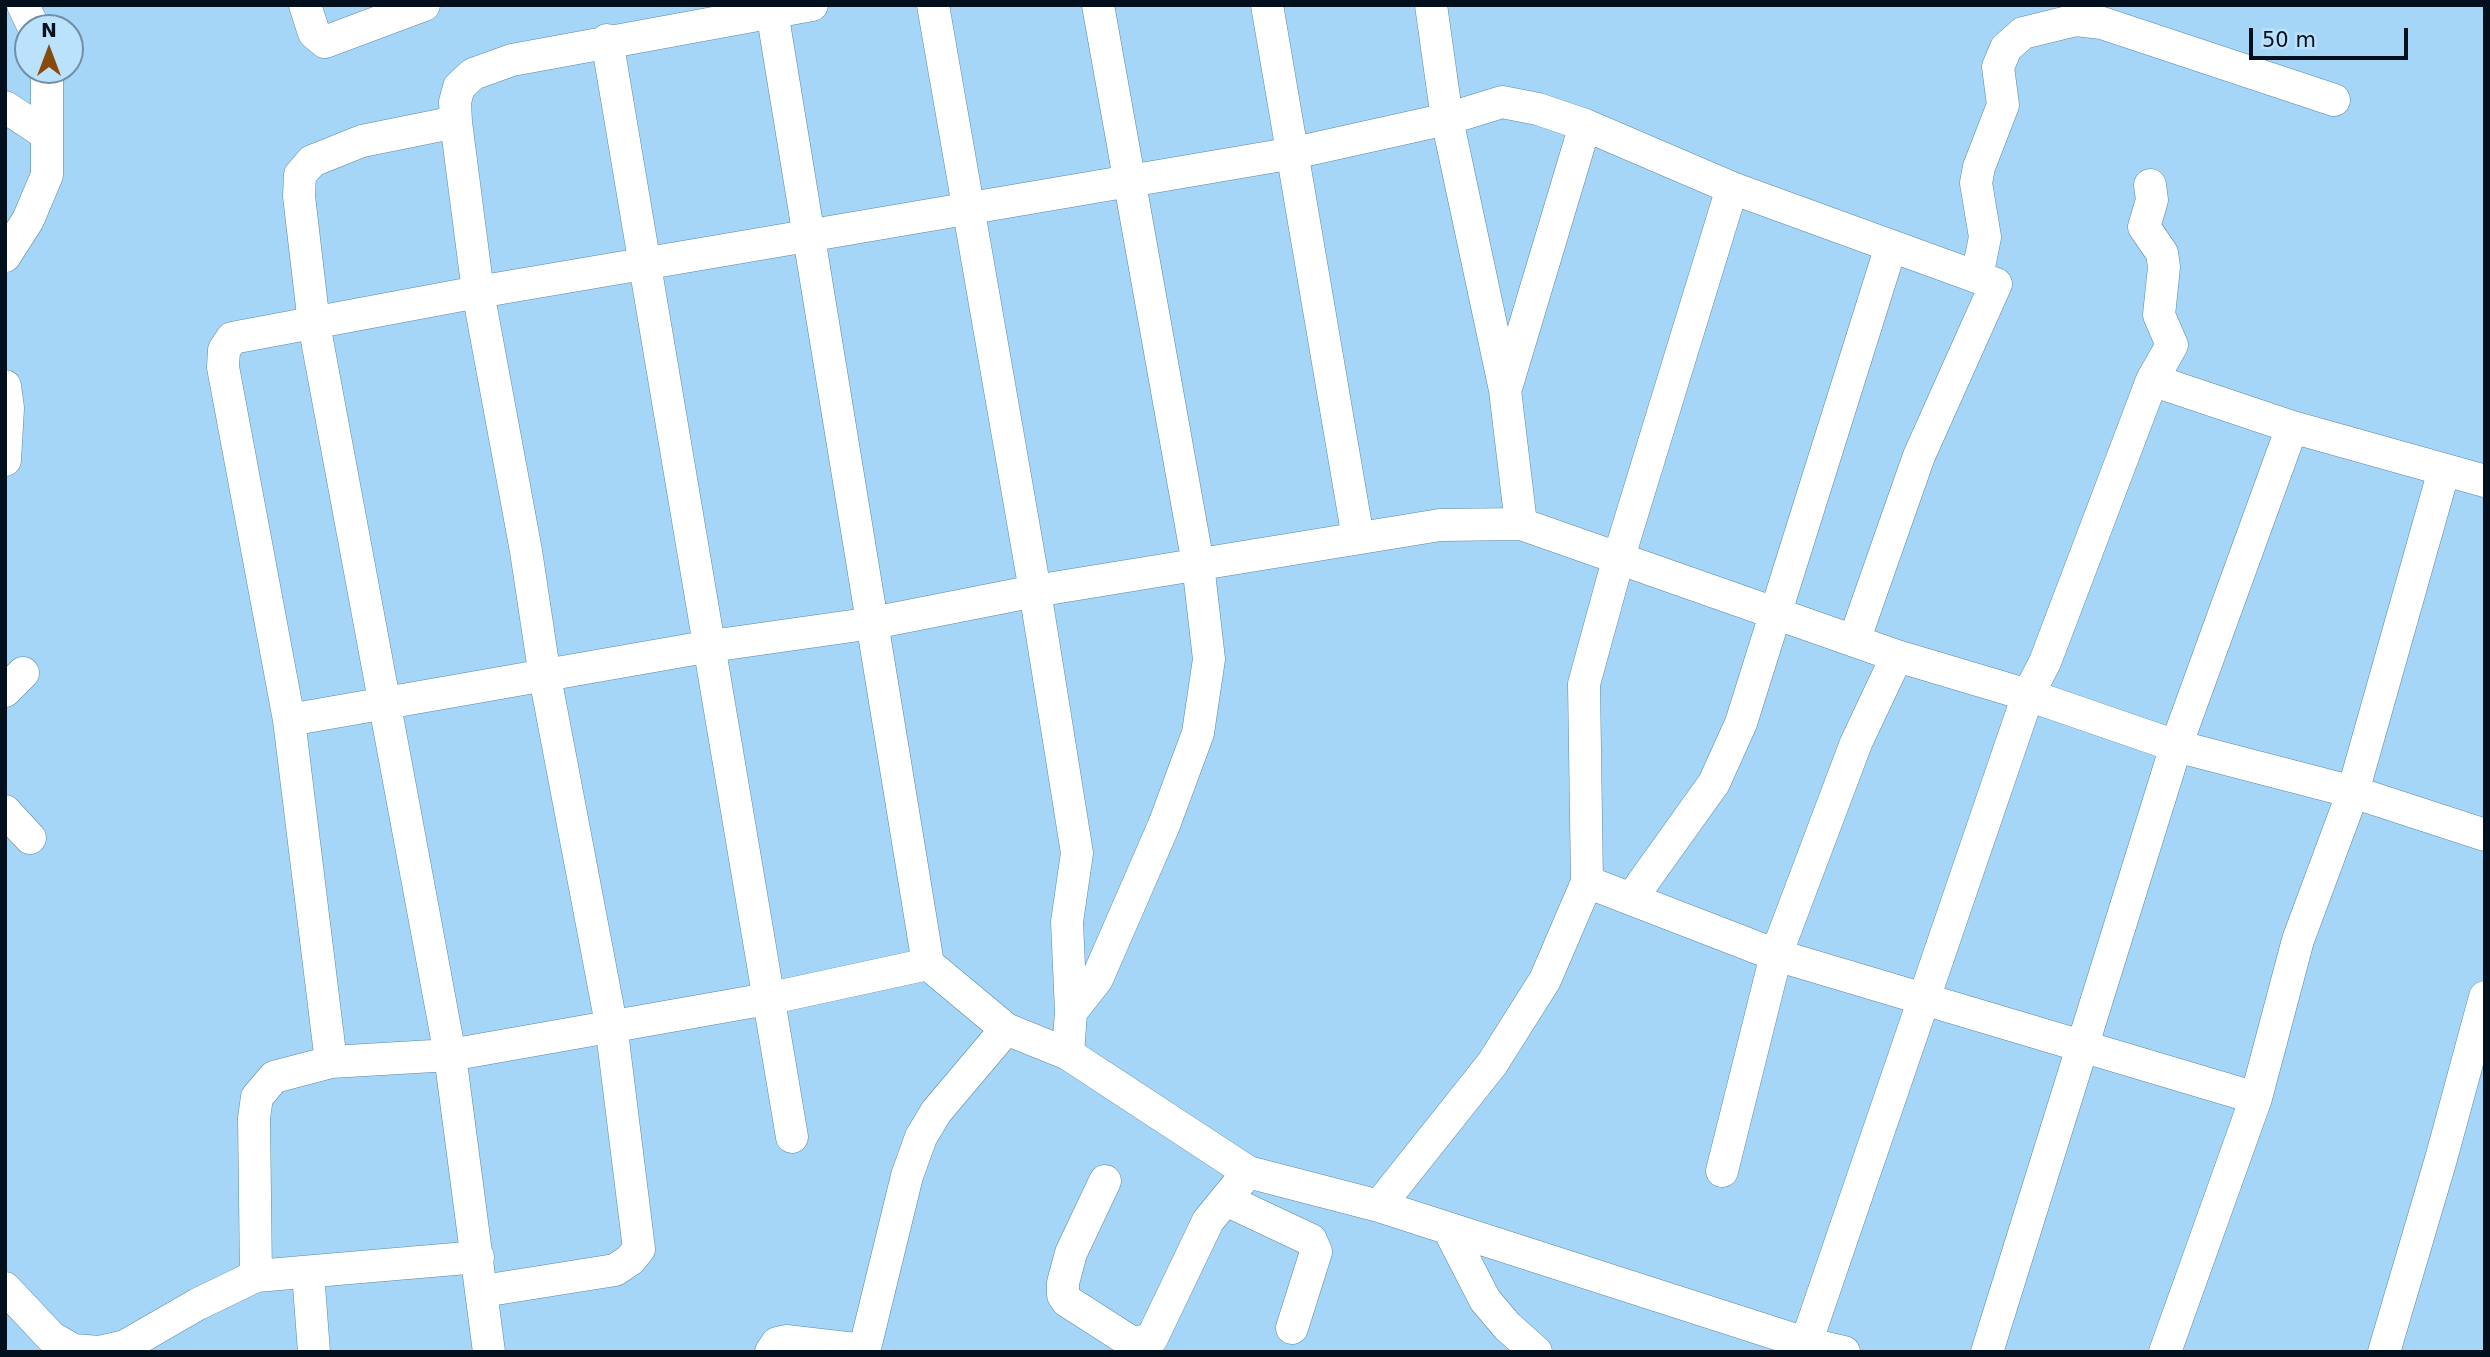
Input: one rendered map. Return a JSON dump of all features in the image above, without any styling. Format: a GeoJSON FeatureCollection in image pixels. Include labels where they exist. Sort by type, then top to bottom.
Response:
{"type":"FeatureCollection","features":[{"type":"Feature","properties":{"kind":"street"},"geometry":{"type":"LineString","coordinates":[[305,5],[314,33],[325,42],[424,5]]}},
{"type":"Feature","properties":{"kind":"street"},"geometry":{"type":"LineString","coordinates":[[483,1291],[615,1270],[630,1260],[639,1249],[611,1024],[545,677],[526,551],[478,292],[455,102],[459,87],[473,74],[512,60],[772,8],[812,5]]}},
{"type":"Feature","properties":{"kind":"street"},"geometry":{"type":"LineString","coordinates":[[933,5],[1035,591],[1077,853],[1068,922],[1071,1012],[1068,1054]]}},
{"type":"Feature","properties":{"kind":"street"},"geometry":{"type":"LineString","coordinates":[[1071,1012],[1097,979],[1164,825],[1198,733],[1209,659],[1198,564],[1098,5]]}},
{"type":"Feature","properties":{"kind":"street"},"geometry":{"type":"LineString","coordinates":[[1267,5],[1358,538]]}},
{"type":"Feature","properties":{"kind":"street"},"geometry":{"type":"LineString","coordinates":[[1431,5],[1447,119],[1505,390],[1521,524]]}},
{"type":"Feature","properties":{"kind":"street"},"geometry":{"type":"LineString","coordinates":[[772,8],[928,964],[1006,1029],[1068,1054],[1248,1172],[1379,1206],[1804,1347],[1844,1352]]}},
{"type":"Feature","properties":{"kind":"street"},"geometry":{"type":"LineString","coordinates":[[1977,277],[1985,237],[1976,183],[1979,167],[2003,105],[1998,67],[2006,48],[2023,33],[2076,20],[2102,23],[2333,100]]}},
{"type":"Feature","properties":{"kind":"street"},"geometry":{"type":"LineString","coordinates":[[607,40],[792,1137]]}},
{"type":"Feature","properties":{"kind":"street"},"geometry":{"type":"LineString","coordinates":[[5,256],[28,220],[47,175],[47,84]]}},
{"type":"Feature","properties":{"kind":"street"},"geometry":{"type":"LineString","coordinates":[[331,1062],[289,720],[223,366],[224,350],[232,338],[478,292],[1294,153],[1447,119],[1502,102],[1538,109],[1585,125],[1732,188],[1996,284],[1919,456],[1854,641]]}},
{"type":"Feature","properties":{"kind":"street"},"geometry":{"type":"LineString","coordinates":[[5,107],[45,133]]}},
{"type":"Feature","properties":{"kind":"street"},"geometry":{"type":"LineString","coordinates":[[456,122],[362,141],[312,161],[300,176],[299,196],[314,324],[450,1055],[489,1352]]}},
{"type":"Feature","properties":{"kind":"street"},"geometry":{"type":"LineString","coordinates":[[1505,390],[1585,125]]}},
{"type":"Feature","properties":{"kind":"street"},"geometry":{"type":"LineString","coordinates":[[1804,1347],[2028,695],[2045,662],[2152,380],[2172,345],[2159,315],[2164,267],[2162,253],[2144,227],[2152,200],[2150,185]]}},
{"type":"Feature","properties":{"kind":"street"},"geometry":{"type":"LineString","coordinates":[[1379,1206],[1499,1053],[1545,980],[1587,882],[1584,684],[1618,560],[1732,188]]}},
{"type":"Feature","properties":{"kind":"street"},"geometry":{"type":"LineString","coordinates":[[1631,899],[1714,783],[1741,723],[1773,613],[1891,246]]}},
{"type":"Feature","properties":{"kind":"street"},"geometry":{"type":"LineString","coordinates":[[2152,380],[2292,427],[2485,481]]}},
{"type":"Feature","properties":{"kind":"street"},"geometry":{"type":"LineString","coordinates":[[5,386],[8,408],[5,460]]}},
{"type":"Feature","properties":{"kind":"street"},"geometry":{"type":"LineString","coordinates":[[1987,1352],[2176,746],[2292,427]]}},
{"type":"Feature","properties":{"kind":"street"},"geometry":{"type":"LineString","coordinates":[[2165,1352],[2256,1098],[2298,940],[2353,792],[2444,471]]}},
{"type":"Feature","properties":{"kind":"street"},"geometry":{"type":"LineString","coordinates":[[289,720],[387,705],[711,646],[873,622],[1035,591],[1358,538],[1440,525],[1521,524],[1897,656],[2028,695],[2176,746],[2353,792],[2485,835]]}},
{"type":"Feature","properties":{"kind":"street"},"geometry":{"type":"LineString","coordinates":[[1722,1171],[1776,956],[1856,743],[1897,656]]}},
{"type":"Feature","properties":{"kind":"street"},"geometry":{"type":"LineString","coordinates":[[5,811],[30,838]]}},
{"type":"Feature","properties":{"kind":"street"},"geometry":{"type":"LineString","coordinates":[[1587,882],[1776,956],[2256,1098]]}},
{"type":"Feature","properties":{"kind":"street"},"geometry":{"type":"LineString","coordinates":[[256,1276],[254,1118],[257,1097],[274,1077],[331,1062],[450,1055],[611,1024],[767,999],[928,964]]}},
{"type":"Feature","properties":{"kind":"street"},"geometry":{"type":"LineString","coordinates":[[2384,1352],[2485,997]]}},
{"type":"Feature","properties":{"kind":"street"},"geometry":{"type":"LineString","coordinates":[[771,1352],[777,1343],[786,1341],[864,1351],[907,1176],[921,1137],[936,1112],[1006,1029]]}},
{"type":"Feature","properties":{"kind":"street"},"geometry":{"type":"LineString","coordinates":[[1105,1181],[1071,1253],[1063,1283],[1063,1295],[1067,1301],[1134,1343],[1152,1338],[1208,1221],[1248,1172]]}},
{"type":"Feature","properties":{"kind":"street"},"geometry":{"type":"LineString","coordinates":[[1226,1200],[1311,1240],[1316,1252],[1292,1328]]}},
{"type":"Feature","properties":{"kind":"street"},"geometry":{"type":"LineString","coordinates":[[1447,1228],[1485,1300],[1507,1326],[1536,1352]]}},
{"type":"Feature","properties":{"kind":"street"},"geometry":{"type":"LineString","coordinates":[[5,1288],[51,1337],[73,1350],[99,1352],[125,1346],[198,1304],[256,1276],[478,1257]]}},
{"type":"Feature","properties":{"kind":"street"},"geometry":{"type":"LineString","coordinates":[[308,1273],[314,1352]]}}]}
